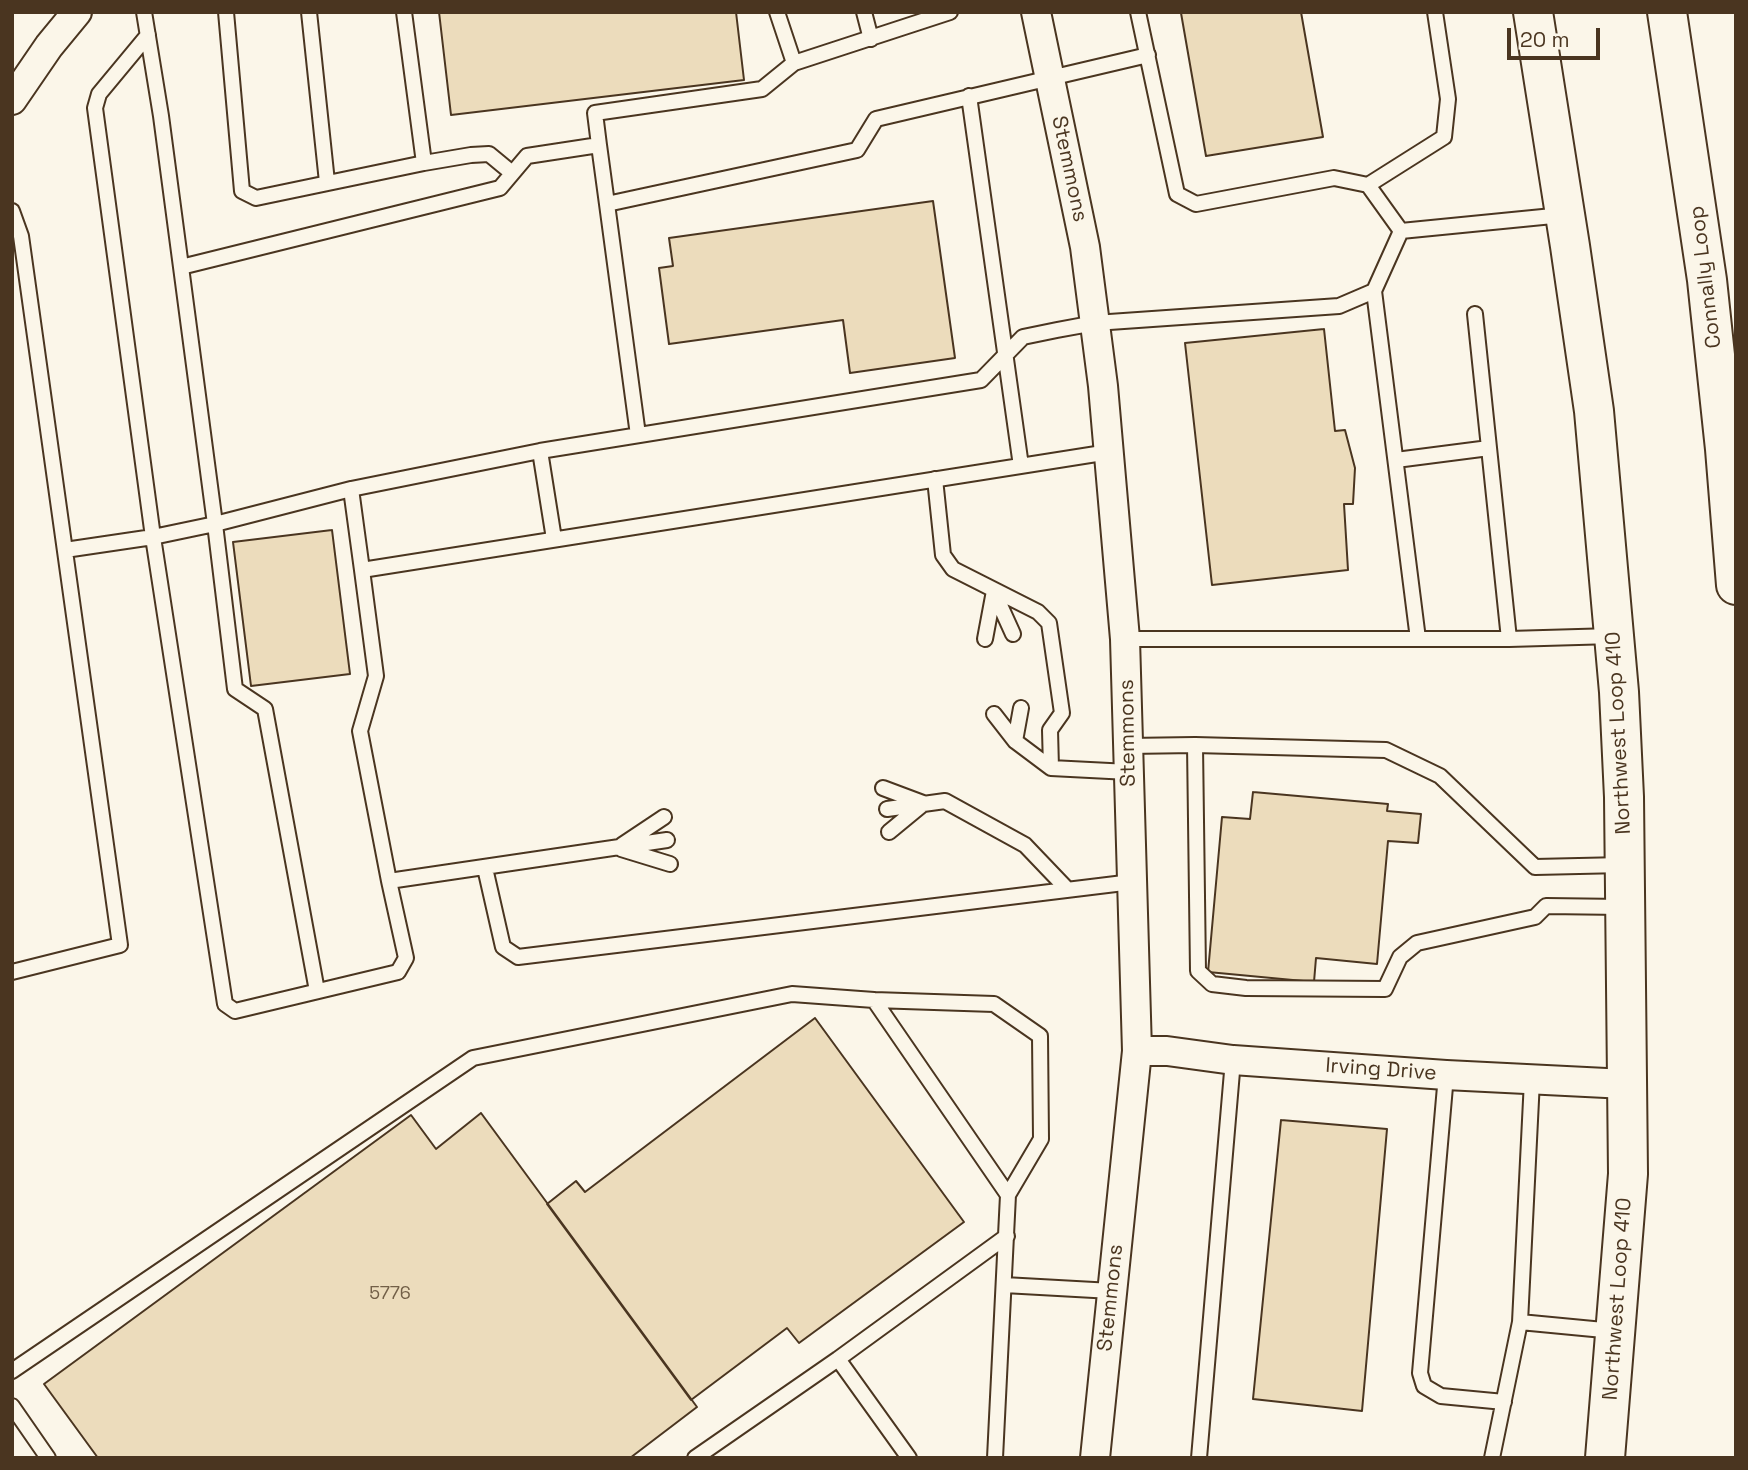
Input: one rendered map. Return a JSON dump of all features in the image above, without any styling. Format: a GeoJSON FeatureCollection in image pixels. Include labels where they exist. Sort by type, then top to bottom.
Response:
{"type":"FeatureCollection","features":[{"type":"Feature","properties":{"kind":"main road","name":"Northwest Loop 410"},"geometry":{"type":"LineString","coordinates":[[1533,12],[1594,411],[1614,636],[1624,797],[1623,907],[1628,1174],[1605,1458]]}},
{"type":"Feature","properties":{"kind":"main road","name":"Connally Loop"},"geometry":{"type":"LineString","coordinates":[[1667,12],[1707,280],[1736,585]]}},
{"type":"Feature","properties":{"kind":"street"},"geometry":{"type":"LineString","coordinates":[[12,100],[49,46],[77,12]]}},
{"type":"Feature","properties":{"kind":"street","name":"Stemmons"},"geometry":{"type":"LineString","coordinates":[[1036,12],[1085,247],[1109,452],[1125,639],[1137,1051],[1094,1458]]}},
{"type":"Feature","properties":{"kind":"street","name":"Irving Drive"},"geometry":{"type":"LineString","coordinates":[[1137,1051],[1167,1051],[1233,1060],[1446,1075],[1626,1084]]}},
{"type":"Feature","properties":{"kind":"lane"},"geometry":{"type":"LineString","coordinates":[[144,12],[161,116],[235,689],[265,709],[317,992]]}},
{"type":"Feature","properties":{"kind":"lane"},"geometry":{"type":"LineString","coordinates":[[226,12],[242,191],[256,198],[471,155],[489,154],[512,173]]}},
{"type":"Feature","properties":{"kind":"lane"},"geometry":{"type":"LineString","coordinates":[[309,12],[327,182]]}},
{"type":"Feature","properties":{"kind":"lane"},"geometry":{"type":"LineString","coordinates":[[404,12],[424,163]]}},
{"type":"Feature","properties":{"kind":"lane"},"geometry":{"type":"LineString","coordinates":[[777,12],[794,63]]}},
{"type":"Feature","properties":{"kind":"lane"},"geometry":{"type":"LineString","coordinates":[[864,12],[871,39]]}},
{"type":"Feature","properties":{"kind":"lane"},"geometry":{"type":"LineString","coordinates":[[638,435],[595,113],[762,89],[794,63],[950,12]]}},
{"type":"Feature","properties":{"kind":"lane"},"geometry":{"type":"LineString","coordinates":[[1138,12],[1177,194],[1196,204],[1334,178],[1368,185],[1401,231]]}},
{"type":"Feature","properties":{"kind":"lane"},"geometry":{"type":"LineString","coordinates":[[1368,185],[1444,137],[1448,99],[1435,12]]}},
{"type":"Feature","properties":{"kind":"lane"},"geometry":{"type":"LineString","coordinates":[[148,34],[99,93],[95,108],[153,537],[225,1004],[235,1011],[398,972],[405,958],[360,731],[376,676],[351,489]]}},
{"type":"Feature","properties":{"kind":"lane"},"geometry":{"type":"LineString","coordinates":[[607,204],[857,150],[876,119],[1148,55]]}},
{"type":"Feature","properties":{"kind":"lane"},"geometry":{"type":"LineString","coordinates":[[969,96],[1021,466]]}},
{"type":"Feature","properties":{"kind":"lane"},"geometry":{"type":"LineString","coordinates":[[181,267],[500,188],[527,156],[599,145]]}},
{"type":"Feature","properties":{"kind":"lane"},"geometry":{"type":"LineString","coordinates":[[12,211],[21,236],[120,945],[12,972]]}},
{"type":"Feature","properties":{"kind":"lane"},"geometry":{"type":"LineString","coordinates":[[1401,231],[1564,215]]}},
{"type":"Feature","properties":{"kind":"lane"},"geometry":{"type":"LineString","coordinates":[[1401,231],[1374,291],[1418,639]]}},
{"type":"Feature","properties":{"kind":"lane"},"geometry":{"type":"LineString","coordinates":[[65,550],[153,537],[351,489],[540,451],[981,380],[1023,337],[1095,323],[1339,306],[1374,291]]}},
{"type":"Feature","properties":{"kind":"lane"},"geometry":{"type":"LineString","coordinates":[[1475,314],[1509,639]]}},
{"type":"Feature","properties":{"kind":"lane"},"geometry":{"type":"LineString","coordinates":[[1396,460],[1489,448]]}},
{"type":"Feature","properties":{"kind":"lane"},"geometry":{"type":"LineString","coordinates":[[540,451],[554,539]]}},
{"type":"Feature","properties":{"kind":"lane"},"geometry":{"type":"LineString","coordinates":[[362,570],[1109,452]]}},
{"type":"Feature","properties":{"kind":"lane"},"geometry":{"type":"LineString","coordinates":[[934,479],[943,555],[953,569],[1038,612],[1049,623],[1062,713],[1050,730],[1051,768]]}},
{"type":"Feature","properties":{"kind":"lane"},"geometry":{"type":"LineString","coordinates":[[994,591],[1013,634]]}},
{"type":"Feature","properties":{"kind":"lane"},"geometry":{"type":"LineString","coordinates":[[985,639],[994,591]]}},
{"type":"Feature","properties":{"kind":"lane"},"geometry":{"type":"LineString","coordinates":[[1125,639],[1509,639],[1614,636]]}},
{"type":"Feature","properties":{"kind":"lane"},"geometry":{"type":"LineString","coordinates":[[1014,741],[1021,708]]}},
{"type":"Feature","properties":{"kind":"lane"},"geometry":{"type":"LineString","coordinates":[[994,714],[1014,741],[1051,768],[1128,759],[1195,745],[1386,750],[1440,776],[1535,867],[1624,865]]}},
{"type":"Feature","properties":{"kind":"lane"},"geometry":{"type":"LineString","coordinates":[[1195,745],[1198,971],[1212,984],[1246,988],[1385,989],[1400,957],[1417,943],[1535,918],[1546,906],[1623,907]]}},
{"type":"Feature","properties":{"kind":"lane"},"geometry":{"type":"LineString","coordinates":[[883,788],[925,803]]}},
{"type":"Feature","properties":{"kind":"lane"},"geometry":{"type":"LineString","coordinates":[[887,809],[945,801],[1026,845],[1068,890]]}},
{"type":"Feature","properties":{"kind":"lane"},"geometry":{"type":"LineString","coordinates":[[889,832],[925,803]]}},
{"type":"Feature","properties":{"kind":"lane"},"geometry":{"type":"LineString","coordinates":[[618,848],[664,817]]}},
{"type":"Feature","properties":{"kind":"lane"},"geometry":{"type":"LineString","coordinates":[[389,881],[667,840]]}},
{"type":"Feature","properties":{"kind":"lane"},"geometry":{"type":"LineString","coordinates":[[618,848],[670,863]]}},
{"type":"Feature","properties":{"kind":"lane"},"geometry":{"type":"LineString","coordinates":[[485,868],[503,947],[519,957],[1132,882]]}},
{"type":"Feature","properties":{"kind":"lane"},"geometry":{"type":"LineString","coordinates":[[12,1371],[473,1058],[792,994],[874,1000],[994,1003],[1040,1036],[1041,1139],[1008,1195],[995,1458]]}},
{"type":"Feature","properties":{"kind":"lane"},"geometry":{"type":"LineString","coordinates":[[874,1000],[1008,1195]]}},
{"type":"Feature","properties":{"kind":"lane"},"geometry":{"type":"LineString","coordinates":[[1199,1458],[1233,1060]]}},
{"type":"Feature","properties":{"kind":"lane"},"geometry":{"type":"LineString","coordinates":[[1446,1075],[1420,1373],[1424,1386],[1441,1396],[1504,1402]]}},
{"type":"Feature","properties":{"kind":"lane"},"geometry":{"type":"LineString","coordinates":[[1492,1458],[1520,1322],[1532,1080]]}},
{"type":"Feature","properties":{"kind":"lane"},"geometry":{"type":"LineString","coordinates":[[704,1455],[1007,1236]]}},
{"type":"Feature","properties":{"kind":"lane"},"geometry":{"type":"LineString","coordinates":[[1004,1285],[1112,1291]]}},
{"type":"Feature","properties":{"kind":"lane"},"geometry":{"type":"LineString","coordinates":[[1520,1322],[1616,1331]]}},
{"type":"Feature","properties":{"kind":"lane"},"geometry":{"type":"LineString","coordinates":[[838,1359],[909,1458]]}},
{"type":"Feature","properties":{"kind":"lane"},"geometry":{"type":"LineString","coordinates":[[12,1406],[48,1458]]}},
{"type":"Feature","properties":{"kind":"building"},"geometry":{"type":"Polygon","coordinates":[[[439,12],[736,12],[744,80],[451,115],[439,12]]]}},
{"type":"Feature","properties":{"kind":"building"},"geometry":{"type":"Polygon","coordinates":[[[1301,12],[1323,137],[1206,156],[1181,13],[1301,12]]]}},
{"type":"Feature","properties":{"kind":"building"},"geometry":{"type":"Polygon","coordinates":[[[933,201],[955,358],[850,373],[843,320],[669,344],[659,268],[673,266],[669,238],[933,201]]]}},
{"type":"Feature","properties":{"kind":"building"},"geometry":{"type":"Polygon","coordinates":[[[1324,329],[1335,431],[1345,430],[1355,468],[1353,504],[1344,504],[1348,570],[1212,585],[1185,343],[1324,329]]]}},
{"type":"Feature","properties":{"kind":"building"},"geometry":{"type":"Polygon","coordinates":[[[332,530],[350,674],[251,686],[233,542],[332,530]]]}},
{"type":"Feature","properties":{"kind":"building"},"geometry":{"type":"Polygon","coordinates":[[[1253,792],[1388,804],[1387,811],[1421,814],[1418,843],[1388,841],[1377,964],[1316,958],[1314,982],[1208,972],[1222,817],[1250,819],[1253,792]]]}},
{"type":"Feature","properties":{"kind":"building"},"geometry":{"type":"Polygon","coordinates":[[[815,1018],[964,1222],[799,1343],[787,1328],[691,1400],[547,1204],[576,1181],[585,1192],[815,1018]]]}},
{"type":"Feature","properties":{"kind":"building"},"geometry":{"type":"Polygon","coordinates":[[[481,1113],[697,1407],[630,1458],[98,1458],[44,1384],[411,1115],[436,1149],[481,1113]]]}},
{"type":"Feature","properties":{"kind":"building"},"geometry":{"type":"Polygon","coordinates":[[[1281,1120],[1387,1129],[1362,1411],[1253,1399],[1281,1120]]]}}]}
